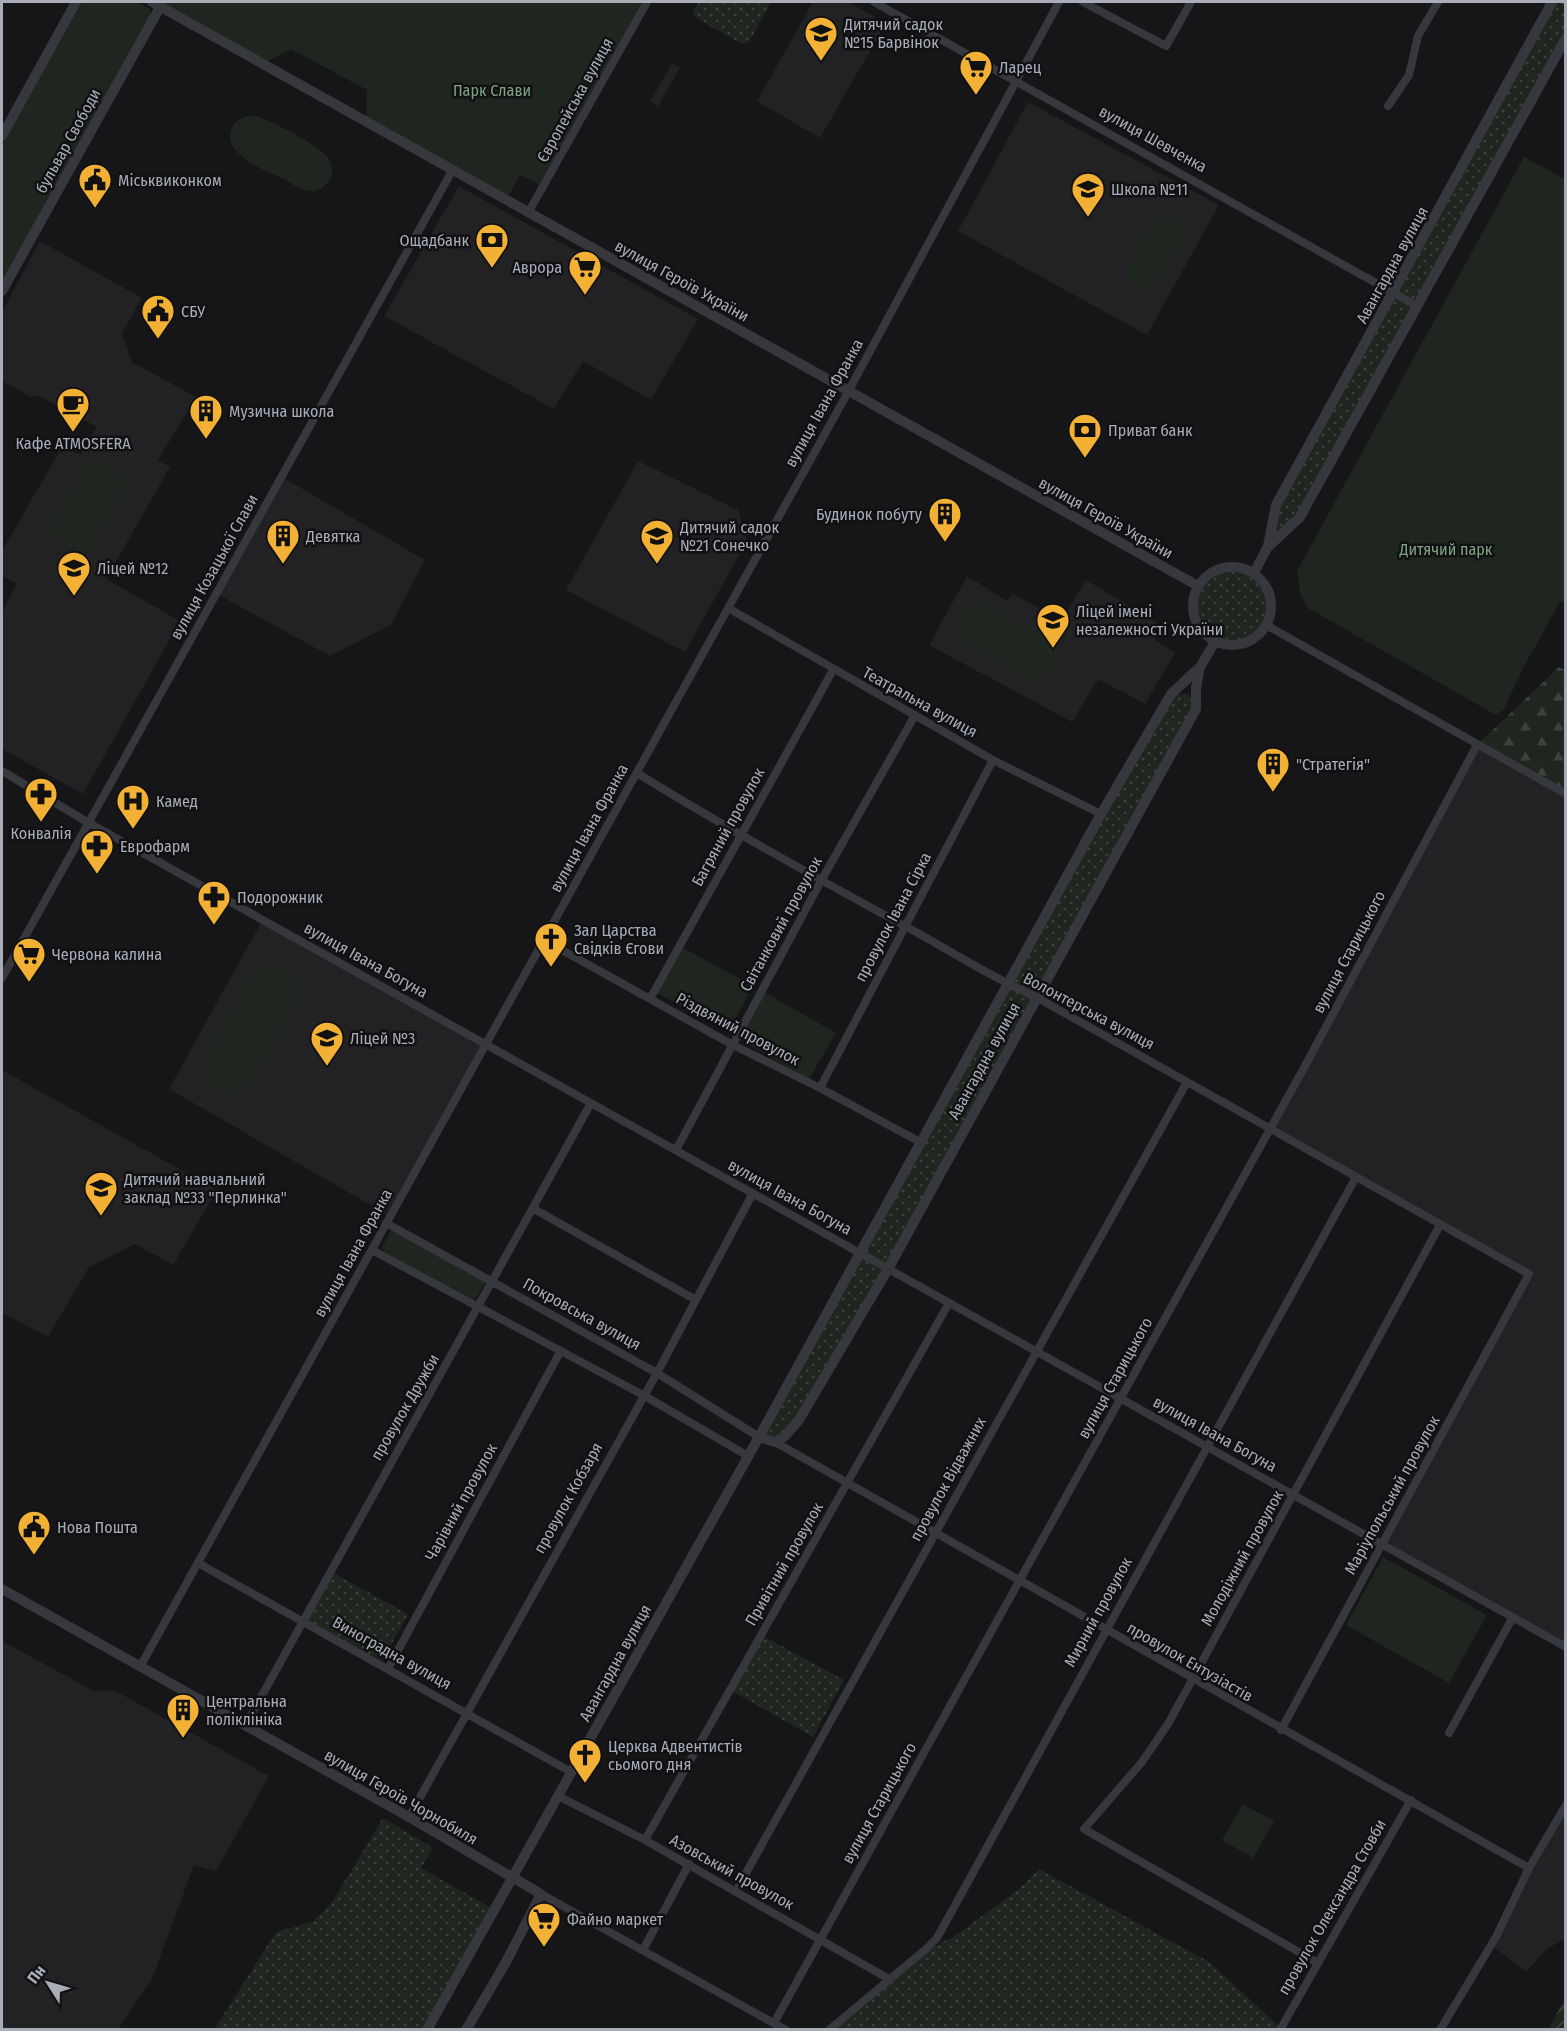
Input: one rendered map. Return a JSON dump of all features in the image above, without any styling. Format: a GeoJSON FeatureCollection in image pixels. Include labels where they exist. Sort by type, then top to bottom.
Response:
{"type":"FeatureCollection","features":[{"type":"Feature","properties":{"kind":"street"},"geometry":{"type":"LineString","coordinates":[[2,136],[76,2]]}},
{"type":"Feature","properties":{"kind":"street","name":"Європейська вулиця"},"geometry":{"type":"LineString","coordinates":[[528,213],[647,2]]}},
{"type":"Feature","properties":{"kind":"street","name":"вулиця Шевченка"},"geometry":{"type":"LineString","coordinates":[[873,2],[1417,306]]}},
{"type":"Feature","properties":{"kind":"street","name":"вулиця Івана Франка"},"geometry":{"type":"LineString","coordinates":[[140,1667],[849,391],[1059,2]]}},
{"type":"Feature","properties":{"kind":"street"},"geometry":{"type":"LineString","coordinates":[[1083,2],[1166,46],[1191,2]]}},
{"type":"Feature","properties":{"kind":"street"},"geometry":{"type":"LineString","coordinates":[[1388,106],[1409,75],[1418,36],[1438,2]]}},
{"type":"Feature","properties":{"kind":"street","name":"Авангардна вулиця"},"geometry":{"type":"LineString","coordinates":[[1254,573],[1268,546],[1276,505],[1394,293],[1550,2]]}},
{"type":"Feature","properties":{"kind":"street","name":"вулиця Героїв України"},"geometry":{"type":"LineString","coordinates":[[156,4],[1198,586]]}},
{"type":"Feature","properties":{"kind":"street","name":"бульвар Свободи"},"geometry":{"type":"LineString","coordinates":[[2,291],[156,4]]}},
{"type":"Feature","properties":{"kind":"street","name":"Авангардна вулиця"},"geometry":{"type":"LineString","coordinates":[[1268,546],[1300,517],[1566,38]]}},
{"type":"Feature","properties":{"kind":"street","name":"вулиця Козацької Слави"},"geometry":{"type":"LineString","coordinates":[[2,978],[452,171]]}},
{"type":"Feature","properties":{"kind":"street"},"geometry":{"type":"LineString","coordinates":[[1227,567],[1245,569],[1254,573],[1270,597],[1266,626],[1252,639],[1243,643],[1224,645],[1207,637],[1196,622],[1192,604],[1198,586],[1210,573],[1227,567]]}},
{"type":"Feature","properties":{"kind":"street","name":"Театральна вулиця"},"geometry":{"type":"LineString","coordinates":[[728,608],[993,760],[1101,814]]}},
{"type":"Feature","properties":{"kind":"street"},"geometry":{"type":"LineString","coordinates":[[1266,626],[1566,794]]}},
{"type":"Feature","properties":{"kind":"street","name":"Авангардна вулиця"},"geometry":{"type":"LineString","coordinates":[[427,2030],[759,1437],[1101,814],[1171,694],[1200,667],[1215,642]]}},
{"type":"Feature","properties":{"kind":"street","name":"Авангардна вулиця"},"geometry":{"type":"LineString","coordinates":[[775,1442],[785,1436],[811,1403],[888,1269],[1196,710],[1196,688],[1200,667]]}},
{"type":"Feature","properties":{"kind":"street","name":"Багряний провулок"},"geometry":{"type":"LineString","coordinates":[[650,999],[833,670]]}},
{"type":"Feature","properties":{"kind":"street","name":"Світанковий провулок"},"geometry":{"type":"LineString","coordinates":[[676,1150],[731,1044],[915,715]]}},
{"type":"Feature","properties":{"kind":"street","name":"вулиця Старицького"},"geometry":{"type":"LineString","coordinates":[[774,2023],[1270,1129],[1477,745]]}},
{"type":"Feature","properties":{"kind":"street","name":"провулок Івана Сірка"},"geometry":{"type":"LineString","coordinates":[[820,1088],[993,760]]}},
{"type":"Feature","properties":{"kind":"street","name":"вулиця Івана Богуна"},"geometry":{"type":"LineString","coordinates":[[2,771],[89,823],[1566,1647]]}},
{"type":"Feature","properties":{"kind":"street","name":"Волонтерська вулиця"},"geometry":{"type":"LineString","coordinates":[[637,773],[740,836],[906,926],[1007,985],[1036,997],[1528,1274]]}},
{"type":"Feature","properties":{"kind":"street","name":"Різдвяний провулок"},"geometry":{"type":"LineString","coordinates":[[544,940],[731,1044],[820,1088],[920,1142]]}},
{"type":"Feature","properties":{"kind":"street","name":"провулок Відважних"},"geometry":{"type":"LineString","coordinates":[[736,1891],[1187,1082]]}},
{"type":"Feature","properties":{"kind":"street","name":"провулок Дружби"},"geometry":{"type":"LineString","coordinates":[[245,1726],[301,1621],[479,1308],[591,1104]]}},
{"type":"Feature","properties":{"kind":"street","name":"Мирний провулок"},"geometry":{"type":"LineString","coordinates":[[829,2030],[926,1950],[936,1938],[1104,1630],[1356,1178]]}},
{"type":"Feature","properties":{"kind":"street","name":"провулок Кобзаря"},"geometry":{"type":"LineString","coordinates":[[409,1817],[657,1372],[753,1193]]}},
{"type":"Feature","properties":{"kind":"street"},"geometry":{"type":"LineString","coordinates":[[534,1209],[696,1300]]}},
{"type":"Feature","properties":{"kind":"street","name":"Покровська вулиця"},"geometry":{"type":"LineString","coordinates":[[386,1223],[657,1372],[759,1437]]}},
{"type":"Feature","properties":{"kind":"street","name":"Молодіжний провулок"},"geometry":{"type":"LineString","coordinates":[[1318,1963],[1084,1828],[1142,1762],[1168,1724],[1440,1225]]}},
{"type":"Feature","properties":{"kind":"street"},"geometry":{"type":"LineString","coordinates":[[372,1250],[643,1395],[748,1456]]}},
{"type":"Feature","properties":{"kind":"street","name":"Маріупольський провулок"},"geometry":{"type":"LineString","coordinates":[[1281,1730],[1528,1274]]}},
{"type":"Feature","properties":{"kind":"street","name":"Привітний провулок"},"geometry":{"type":"LineString","coordinates":[[645,1840],[949,1303]]}},
{"type":"Feature","properties":{"kind":"street","name":"Чарівний провулок"},"geometry":{"type":"LineString","coordinates":[[389,1667],[560,1352]]}},
{"type":"Feature","properties":{"kind":"street"},"geometry":{"type":"LineString","coordinates":[[759,1437],[775,1442]]}},
{"type":"Feature","properties":{"kind":"street","name":"провулок Ентузіастів"},"geometry":{"type":"LineString","coordinates":[[775,1442],[1192,1680],[1411,1800],[1529,1869]]}},
{"type":"Feature","properties":{"kind":"street","name":"Виноградна вулиця"},"geometry":{"type":"LineString","coordinates":[[198,1563],[389,1667],[571,1772]]}},
{"type":"Feature","properties":{"kind":"street","name":"вулиця Героїв Чорнобиля"},"geometry":{"type":"LineString","coordinates":[[2,1589],[786,2030]]}},
{"type":"Feature","properties":{"kind":"street"},"geometry":{"type":"LineString","coordinates":[[1449,1733],[1513,1617]]}},
{"type":"Feature","properties":{"kind":"street","name":"Азовський провулок"},"geometry":{"type":"LineString","coordinates":[[558,1796],[689,1864],[889,1979]]}},
{"type":"Feature","properties":{"kind":"street","name":"провулок Олександра Стовби"},"geometry":{"type":"LineString","coordinates":[[1280,2030],[1411,1800]]}},
{"type":"Feature","properties":{"kind":"street"},"geometry":{"type":"LineString","coordinates":[[1440,2030],[1496,1937],[1529,1869],[1566,1804]]}},
{"type":"Feature","properties":{"kind":"street"},"geometry":{"type":"LineString","coordinates":[[643,1950],[689,1864]]}},
{"type":"Feature","properties":{"kind":"street"},"geometry":{"type":"LineString","coordinates":[[466,2030],[506,1962],[541,1894]]}},
{"type":"Feature","properties":{"kind":"shaded area","name":"Дитячий садок №15 Барвінок"},"geometry":{"type":"Polygon","coordinates":[[[813,2],[848,2],[886,23],[820,138],[757,101],[813,2]]]}},
{"type":"Feature","properties":{"kind":"shaded area"},"geometry":{"type":"Polygon","coordinates":[[[672,63],[680,68],[658,106],[650,102],[672,63]]]}},
{"type":"Feature","properties":{"kind":"shaded area","name":"Школа №11"},"geometry":{"type":"Polygon","coordinates":[[[1028,102],[1219,205],[1147,335],[958,231],[1028,102]]]}},
{"type":"Feature","properties":{"kind":"shaded area"},"geometry":{"type":"Polygon","coordinates":[[[459,186],[698,319],[651,400],[583,361],[554,409],[384,316],[459,186]]]}},
{"type":"Feature","properties":{"kind":"shaded area","name":"Ліцей №12"},"geometry":{"type":"Polygon","coordinates":[[[40,241],[142,298],[122,333],[132,362],[196,397],[158,460],[170,467],[106,579],[180,621],[83,794],[2,749],[2,611],[17,584],[2,576],[2,551],[62,447],[81,455],[97,427],[37,395],[31,397],[2,381],[2,312],[40,241]]]}},
{"type":"Feature","properties":{"kind":"shaded area","name":"Дитячий садок №21 Сонечко"},"geometry":{"type":"Polygon","coordinates":[[[638,461],[738,510],[747,541],[685,652],[566,590],[638,461]]]}},
{"type":"Feature","properties":{"kind":"shaded area"},"geometry":{"type":"Polygon","coordinates":[[[282,477],[425,560],[391,625],[330,656],[217,594],[282,477]]]}},
{"type":"Feature","properties":{"kind":"shaded area","name":"Ліцей імені незалежності України"},"geometry":{"type":"Polygon","coordinates":[[[967,576],[1007,601],[1012,593],[1061,621],[1086,580],[1163,626],[1155,640],[1175,653],[1145,704],[1098,679],[1072,722],[929,645],[967,576]]]}},
{"type":"Feature","properties":{"kind":"shaded area"},"geometry":{"type":"Polygon","coordinates":[[[1477,745],[1565,794],[1565,1647],[1382,1544],[1528,1274],[1270,1129],[1477,745]]]}},
{"type":"Feature","properties":{"kind":"shaded area","name":"Ліцей №3"},"geometry":{"type":"Polygon","coordinates":[[[262,921],[486,1044],[386,1214],[169,1089],[262,921]]]}},
{"type":"Feature","properties":{"kind":"shaded area","name":"Дитячий навчальний заклад №33 \"Перлинка\""},"geometry":{"type":"Polygon","coordinates":[[[2,1070],[217,1190],[173,1265],[135,1244],[89,1267],[48,1337],[2,1313],[2,1070]]]}},
{"type":"Feature","properties":{"kind":"shaded area"},"geometry":{"type":"Polygon","coordinates":[[[2,1641],[94,1691],[114,1690],[269,1776],[216,1871],[194,1865],[152,1979],[118,2029],[2,2029],[2,1641]]]}},
{"type":"Feature","properties":{"kind":"shaded area"},"geometry":{"type":"Polygon","coordinates":[[[1565,1805],[1565,1938],[1546,1950],[1526,1972],[1491,1945],[1565,1805]]]}},
{"type":"Feature","properties":{"kind":"green space"},"geometry":{"type":"Polygon","coordinates":[[[82,2],[137,2],[150,9],[150,17],[2,283],[2,146],[82,2]]]}},
{"type":"Feature","properties":{"kind":"green space","name":"Парк Слави"},"geometry":{"type":"Polygon","coordinates":[[[155,2],[647,2],[543,186],[520,175],[506,200],[366,122],[367,90],[291,49],[263,64],[155,2]]]}},
{"type":"Feature","properties":{"kind":"green space"},"geometry":{"type":"Polygon","coordinates":[[[698,2],[771,2],[749,42],[742,44],[696,18],[693,13],[698,2]]]}},
{"type":"Feature","properties":{"kind":"green space"},"geometry":{"type":"Polygon","coordinates":[[[1552,2],[1565,2],[1565,38],[1300,517],[1268,546],[1274,513],[1552,2]]]}},
{"type":"Feature","properties":{"kind":"green space"},"geometry":{"type":"Polygon","coordinates":[[[253,115],[316,147],[329,159],[331,164],[329,181],[321,188],[303,190],[240,155],[230,139],[231,130],[240,119],[253,115]]]}},
{"type":"Feature","properties":{"kind":"green space","name":"Дитячий парк"},"geometry":{"type":"Polygon","coordinates":[[[1524,157],[1565,179],[1565,602],[1560,602],[1522,670],[1504,709],[1496,715],[1308,608],[1300,593],[1297,571],[1524,157]]]}},
{"type":"Feature","properties":{"kind":"green space"},"geometry":{"type":"Polygon","coordinates":[[[1169,214],[1183,222],[1185,236],[1183,243],[1158,280],[1153,285],[1141,289],[1128,280],[1134,252],[1155,222],[1169,214]]]}},
{"type":"Feature","properties":{"kind":"green space"},"geometry":{"type":"Polygon","coordinates":[[[89,457],[131,480],[89,557],[47,534],[89,457]]]}},
{"type":"Feature","properties":{"kind":"green space"},"geometry":{"type":"Polygon","coordinates":[[[1239,572],[1251,578],[1260,587],[1266,599],[1264,619],[1256,630],[1239,640],[1225,640],[1208,630],[1200,619],[1198,599],[1208,582],[1219,574],[1239,572]]]}},
{"type":"Feature","properties":{"kind":"green space"},"geometry":{"type":"Polygon","coordinates":[[[981,601],[1053,643],[1057,650],[1056,665],[1046,677],[1031,680],[960,639],[956,625],[958,614],[967,605],[981,601]]]}},
{"type":"Feature","properties":{"kind":"green space"},"geometry":{"type":"Polygon","coordinates":[[[1559,667],[1565,670],[1565,794],[1477,745],[1559,667]]]}},
{"type":"Feature","properties":{"kind":"green space"},"geometry":{"type":"Polygon","coordinates":[[[1171,694],[1188,694],[1196,709],[888,1269],[785,1436],[759,1437],[1171,694]]]}},
{"type":"Feature","properties":{"kind":"green space"},"geometry":{"type":"Polygon","coordinates":[[[682,947],[753,986],[728,1032],[657,993],[682,947]]]}},
{"type":"Feature","properties":{"kind":"green space"},"geometry":{"type":"Polygon","coordinates":[[[272,964],[287,969],[296,976],[299,986],[294,1010],[253,1083],[240,1093],[231,1095],[223,1093],[216,1089],[206,1074],[206,1056],[249,978],[263,966],[272,964]]]}},
{"type":"Feature","properties":{"kind":"green space"},"geometry":{"type":"Polygon","coordinates":[[[764,992],[836,1033],[809,1079],[737,1038],[764,992]]]}},
{"type":"Feature","properties":{"kind":"green space"},"geometry":{"type":"Polygon","coordinates":[[[393,1227],[488,1278],[477,1297],[473,1299],[384,1252],[382,1247],[393,1227]]]}},
{"type":"Feature","properties":{"kind":"green space"},"geometry":{"type":"Polygon","coordinates":[[[1383,1557],[1487,1615],[1449,1683],[1346,1625],[1383,1557]]]}},
{"type":"Feature","properties":{"kind":"green space"},"geometry":{"type":"Polygon","coordinates":[[[330,1571],[408,1614],[383,1659],[379,1659],[306,1620],[330,1571]]]}},
{"type":"Feature","properties":{"kind":"green space"},"geometry":{"type":"Polygon","coordinates":[[[761,1635],[844,1680],[813,1737],[730,1690],[761,1635]]]}},
{"type":"Feature","properties":{"kind":"green space"},"geometry":{"type":"Polygon","coordinates":[[[1243,1804],[1274,1821],[1253,1858],[1222,1840],[1243,1804]]]}},
{"type":"Feature","properties":{"kind":"green space"},"geometry":{"type":"Polygon","coordinates":[[[383,1818],[433,1848],[421,1868],[493,1909],[424,2029],[214,2030],[276,1932],[312,1922],[331,1904],[383,1818]]]}},
{"type":"Feature","properties":{"kind":"green space"},"geometry":{"type":"Polygon","coordinates":[[[1039,1869],[1209,1962],[1282,2029],[833,2030],[907,1966],[938,1944],[952,1938],[1018,1890],[1039,1869]]]}},
{"type":"Feature","properties":{"kind":"green space"},"geometry":{"type":"Polygon","coordinates":[[[1565,1999],[1565,2029],[1548,2029],[1565,1999]]]}},
{"type":"Feature","properties":{"kind":"place","name":"Дитячий садок №15 Барвінок"},"geometry":{"type":"Point","coordinates":[821,62]}},
{"type":"Feature","properties":{"kind":"place","name":"Ларец"},"geometry":{"type":"Point","coordinates":[976,96]}},
{"type":"Feature","properties":{"kind":"place","name":"Міськвиконком"},"geometry":{"type":"Point","coordinates":[95,209]}},
{"type":"Feature","properties":{"kind":"place","name":"Школа №11"},"geometry":{"type":"Point","coordinates":[1088,218]}},
{"type":"Feature","properties":{"kind":"place","name":"Ощадбанк"},"geometry":{"type":"Point","coordinates":[492,269]}},
{"type":"Feature","properties":{"kind":"place","name":"Аврора"},"geometry":{"type":"Point","coordinates":[585,296]}},
{"type":"Feature","properties":{"kind":"place","name":"СБУ"},"geometry":{"type":"Point","coordinates":[158,340]}},
{"type":"Feature","properties":{"kind":"place","name":"Кафе ATMOSFERA"},"geometry":{"type":"Point","coordinates":[73,433]}},
{"type":"Feature","properties":{"kind":"place","name":"Музична школа"},"geometry":{"type":"Point","coordinates":[206,440]}},
{"type":"Feature","properties":{"kind":"place","name":"Приват банк"},"geometry":{"type":"Point","coordinates":[1085,459]}},
{"type":"Feature","properties":{"kind":"place","name":"Будинок побуту"},"geometry":{"type":"Point","coordinates":[945,543]}},
{"type":"Feature","properties":{"kind":"place","name":"Девятка"},"geometry":{"type":"Point","coordinates":[283,565]}},
{"type":"Feature","properties":{"kind":"place","name":"Дитячий садок №21 Сонечко"},"geometry":{"type":"Point","coordinates":[657,565]}},
{"type":"Feature","properties":{"kind":"place","name":"Ліцей №12"},"geometry":{"type":"Point","coordinates":[74,597]}},
{"type":"Feature","properties":{"kind":"place","name":"Ліцей імені незалежності України"},"geometry":{"type":"Point","coordinates":[1053,649]}},
{"type":"Feature","properties":{"kind":"place","name":"\"Стратегія\""},"geometry":{"type":"Point","coordinates":[1273,793]}},
{"type":"Feature","properties":{"kind":"place","name":"Конвалія"},"geometry":{"type":"Point","coordinates":[41,823]}},
{"type":"Feature","properties":{"kind":"place","name":"Камед"},"geometry":{"type":"Point","coordinates":[133,830]}},
{"type":"Feature","properties":{"kind":"place","name":"Еврофарм"},"geometry":{"type":"Point","coordinates":[97,875]}},
{"type":"Feature","properties":{"kind":"place","name":"Подорожник"},"geometry":{"type":"Point","coordinates":[214,926]}},
{"type":"Feature","properties":{"kind":"place","name":"Зал Царства Свідків Єгови"},"geometry":{"type":"Point","coordinates":[551,968]}},
{"type":"Feature","properties":{"kind":"place","name":"Червона калина"},"geometry":{"type":"Point","coordinates":[29,983]}},
{"type":"Feature","properties":{"kind":"place","name":"Ліцей №3"},"geometry":{"type":"Point","coordinates":[327,1067]}},
{"type":"Feature","properties":{"kind":"place","name":"Дитячий навчальний заклад №33 \"Перлинка\""},"geometry":{"type":"Point","coordinates":[101,1217]}},
{"type":"Feature","properties":{"kind":"place","name":"Нова Пошта"},"geometry":{"type":"Point","coordinates":[34,1556]}},
{"type":"Feature","properties":{"kind":"place","name":"Центральна поліклініка"},"geometry":{"type":"Point","coordinates":[183,1739]}},
{"type":"Feature","properties":{"kind":"place","name":"Церква Адвентистів сьомого дня"},"geometry":{"type":"Point","coordinates":[585,1784]}},
{"type":"Feature","properties":{"kind":"place","name":"Файно маркет"},"geometry":{"type":"Point","coordinates":[544,1948]}}]}
